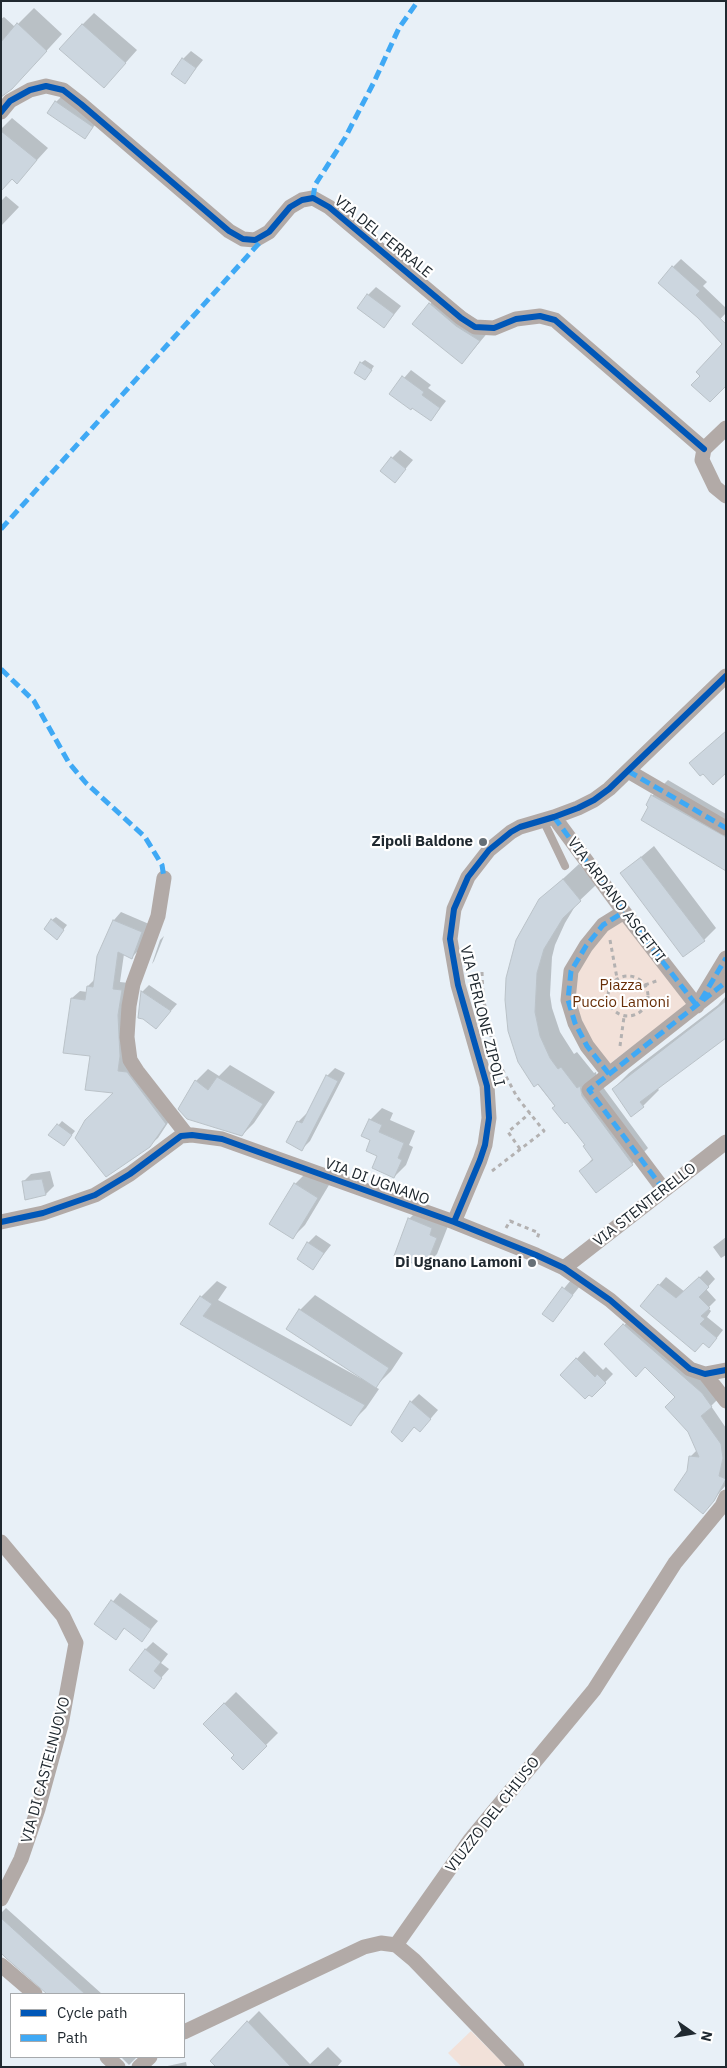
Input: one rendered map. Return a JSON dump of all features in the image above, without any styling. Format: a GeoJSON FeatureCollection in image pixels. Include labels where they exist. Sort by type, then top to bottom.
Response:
{"type":"FeatureCollection","features":[{"type":"Feature","properties":{"kind":"street","name":"VIA DEL FERRALE"},"geometry":{"type":"LineString","coordinates":[[1,112],[10,101],[30,90],[46,86],[63,90],[229,231],[243,239],[255,240],[269,232],[290,207],[302,200],[313,198],[329,207],[461,318],[475,327],[494,328],[516,319],[540,316],[555,320],[704,449]]}},
{"type":"Feature","properties":{"kind":"street"},"geometry":{"type":"LineString","coordinates":[[726,428],[704,449],[702,460],[715,486],[726,496]]}},
{"type":"Feature","properties":{"kind":"street","name":"VIA PERLONE ZIPOLI"},"geometry":{"type":"LineString","coordinates":[[454,1222],[485,1145],[490,1107],[480,1058],[453,963],[450,939],[451,923],[468,877],[479,861],[495,844],[511,832],[549,819],[594,800],[628,771],[726,676]]}},
{"type":"Feature","properties":{"kind":"street"},"geometry":{"type":"LineString","coordinates":[[628,771],[726,828]]}},
{"type":"Feature","properties":{"kind":"street","name":"VIA ARDANO ASCETTI"},"geometry":{"type":"LineString","coordinates":[[549,819],[697,1006]]}},
{"type":"Feature","properties":{"kind":"street"},"geometry":{"type":"LineString","coordinates":[[1,1222],[44,1213],[95,1195],[130,1174],[176,1138],[187,1135],[136,1071],[130,1060],[127,1038],[129,1006],[133,984],[158,916],[164,878]]}},
{"type":"Feature","properties":{"kind":"street"},"geometry":{"type":"LineString","coordinates":[[613,1072],[583,1039],[575,1023],[568,1000],[571,971],[586,946],[608,922],[624,912]]}},
{"type":"Feature","properties":{"kind":"street"},"geometry":{"type":"LineString","coordinates":[[697,1006],[726,958]]}},
{"type":"Feature","properties":{"kind":"street"},"geometry":{"type":"LineString","coordinates":[[664,1190],[589,1090],[726,982]]}},
{"type":"Feature","properties":{"kind":"street","name":"VIA DI UGNANO"},"geometry":{"type":"LineString","coordinates":[[187,1135],[222,1139],[454,1222],[536,1255],[564,1268],[610,1300],[687,1367],[705,1374]]}},
{"type":"Feature","properties":{"kind":"street","name":"VIA STENTERELLO"},"geometry":{"type":"LineString","coordinates":[[564,1268],[726,1142]]}},
{"type":"Feature","properties":{"kind":"street"},"geometry":{"type":"LineString","coordinates":[[726,1370],[705,1374],[726,1401]]}},
{"type":"Feature","properties":{"kind":"street","name":"VIUZZO DEL CHIUSO"},"geometry":{"type":"LineString","coordinates":[[396,1945],[470,1840],[594,1690],[675,1563],[722,1506],[726,1498]]}},
{"type":"Feature","properties":{"kind":"street","name":"VIA DI CASTELNUOVO"},"geometry":{"type":"LineString","coordinates":[[1,1542],[63,1616],[76,1643],[61,1726],[38,1809],[21,1859],[1,1899]]}},
{"type":"Feature","properties":{"kind":"street"},"geometry":{"type":"LineString","coordinates":[[185,2032],[364,1947],[381,1943],[396,1945],[414,1960],[517,2067]]}},
{"type":"Feature","properties":{"kind":"street"},"geometry":{"type":"LineString","coordinates":[[1,1965],[34,1993]]}},
{"type":"Feature","properties":{"kind":"street"},"geometry":{"type":"LineString","coordinates":[[107,2058],[118,2067]]}},
{"type":"Feature","properties":{"kind":"street"},"geometry":{"type":"LineString","coordinates":[[139,2067],[149,2058]]}},
{"type":"Feature","properties":{"kind":"lane"},"geometry":{"type":"LineString","coordinates":[[549,819],[565,866]]}},
{"type":"Feature","properties":{"kind":"path"},"geometry":{"type":"LineString","coordinates":[[608,922],[617,978]]}},
{"type":"Feature","properties":{"kind":"path"},"geometry":{"type":"LineString","coordinates":[[482,972],[483,996],[492,1043]]}},
{"type":"Feature","properties":{"kind":"path"},"geometry":{"type":"LineString","coordinates":[[631,976],[640,980],[648,992],[648,999],[643,1010],[631,1017],[624,1017],[612,1009],[607,1000],[610,986],[617,978],[631,976]]}},
{"type":"Feature","properties":{"kind":"path"},"geometry":{"type":"LineString","coordinates":[[568,1000],[607,1000]]}},
{"type":"Feature","properties":{"kind":"path"},"geometry":{"type":"LineString","coordinates":[[613,1072],[624,1017]]}},
{"type":"Feature","properties":{"kind":"path"},"geometry":{"type":"LineString","coordinates":[[490,1174],[544,1131],[517,1097],[494,1051]]}},
{"type":"Feature","properties":{"kind":"path"},"geometry":{"type":"LineString","coordinates":[[520,1149],[508,1132],[530,1113]]}},
{"type":"Feature","properties":{"kind":"path"},"geometry":{"type":"LineString","coordinates":[[499,1225],[506,1228],[510,1221],[539,1234],[536,1241],[545,1244]]}},
{"type":"Feature","properties":{"kind":"green space","name":"Piazza Puccio Lamoni"},"geometry":{"type":"Polygon","coordinates":[[[621,918],[688,1004],[608,1065],[591,1043],[574,1000],[575,977],[595,941],[621,918]]]}},
{"type":"Feature","properties":{"kind":"green space"},"geometry":{"type":"Polygon","coordinates":[[[471,2031],[507,2067],[462,2067],[448,2053],[471,2031]]]}},
{"type":"Feature","properties":{"kind":"building"},"geometry":{"type":"Polygon","coordinates":[[[17,23],[47,51],[12,89],[1,97],[1,42],[17,23]]]}},
{"type":"Feature","properties":{"kind":"building"},"geometry":{"type":"Polygon","coordinates":[[[82,24],[126,63],[104,88],[59,49],[82,24]]]}},
{"type":"Feature","properties":{"kind":"building"},"geometry":{"type":"Polygon","coordinates":[[[182,58],[196,68],[185,84],[171,74],[182,58]]]}},
{"type":"Feature","properties":{"kind":"building"},"geometry":{"type":"Polygon","coordinates":[[[55,101],[93,127],[85,139],[47,113],[55,101]]]}},
{"type":"Feature","properties":{"kind":"building"},"geometry":{"type":"Polygon","coordinates":[[[1,131],[37,160],[17,184],[12,179],[1,191],[1,131]]]}},
{"type":"Feature","properties":{"kind":"building"},"geometry":{"type":"Polygon","coordinates":[[[672,266],[700,291],[696,295],[726,324],[726,386],[710,402],[691,385],[700,376],[696,372],[722,344],[698,318],[658,283],[672,266]]]}},
{"type":"Feature","properties":{"kind":"building"},"geometry":{"type":"Polygon","coordinates":[[[367,294],[394,314],[384,328],[357,308],[367,294]]]}},
{"type":"Feature","properties":{"kind":"building"},"geometry":{"type":"Polygon","coordinates":[[[429,303],[456,326],[480,341],[462,364],[412,324],[429,303]]]}},
{"type":"Feature","properties":{"kind":"building"},"geometry":{"type":"Polygon","coordinates":[[[360,362],[372,370],[365,380],[354,373],[360,362]]]}},
{"type":"Feature","properties":{"kind":"building"},"geometry":{"type":"Polygon","coordinates":[[[402,376],[424,392],[422,395],[440,408],[431,421],[412,408],[411,410],[389,394],[402,376]]]}},
{"type":"Feature","properties":{"kind":"building"},"geometry":{"type":"Polygon","coordinates":[[[391,457],[406,469],[395,483],[380,471],[391,457]]]}},
{"type":"Feature","properties":{"kind":"building"},"geometry":{"type":"Polygon","coordinates":[[[726,731],[726,773],[713,785],[703,774],[700,776],[689,763],[726,731]]]}},
{"type":"Feature","properties":{"kind":"building"},"geometry":{"type":"Polygon","coordinates":[[[651,795],[726,837],[726,871],[641,820],[648,807],[646,805],[651,795]]]}},
{"type":"Feature","properties":{"kind":"building"},"geometry":{"type":"Polygon","coordinates":[[[641,857],[705,941],[683,957],[620,873],[641,857]]]}},
{"type":"Feature","properties":{"kind":"building"},"geometry":{"type":"Polygon","coordinates":[[[563,879],[581,901],[563,918],[544,949],[537,973],[535,1012],[540,1036],[550,1058],[558,1069],[561,1067],[577,1088],[580,1086],[582,1096],[633,1165],[596,1193],[579,1171],[593,1160],[583,1146],[585,1145],[567,1122],[565,1124],[552,1108],[555,1106],[538,1084],[534,1087],[518,1062],[508,1031],[505,1000],[506,978],[516,940],[539,899],[563,879]]]}},
{"type":"Feature","properties":{"kind":"building"},"geometry":{"type":"Polygon","coordinates":[[[51,919],[64,930],[57,940],[44,929],[51,919]]]}},
{"type":"Feature","properties":{"kind":"building"},"geometry":{"type":"Polygon","coordinates":[[[113,920],[142,932],[132,959],[118,952],[113,989],[122,990],[118,1015],[120,1056],[118,1071],[127,1072],[166,1124],[150,1147],[106,1177],[75,1138],[85,1120],[113,1093],[85,1090],[90,1056],[63,1053],[71,998],[85,1000],[87,986],[93,987],[97,956],[113,920]]]}},
{"type":"Feature","properties":{"kind":"building"},"geometry":{"type":"Polygon","coordinates":[[[141,991],[171,1011],[156,1029],[143,1019],[138,1018],[141,991]]]}},
{"type":"Feature","properties":{"kind":"building"},"geometry":{"type":"Polygon","coordinates":[[[726,1001],[726,1038],[640,1102],[644,1107],[631,1117],[612,1089],[726,1001]]]}},
{"type":"Feature","properties":{"kind":"building"},"geometry":{"type":"Polygon","coordinates":[[[326,1075],[338,1081],[302,1151],[286,1142],[297,1121],[302,1123],[326,1075]]]}},
{"type":"Feature","properties":{"kind":"building"},"geometry":{"type":"Polygon","coordinates":[[[217,1077],[263,1104],[242,1136],[187,1119],[178,1109],[195,1080],[208,1090],[217,1077]]]}},
{"type":"Feature","properties":{"kind":"building"},"geometry":{"type":"Polygon","coordinates":[[[369,1119],[382,1125],[379,1132],[404,1143],[398,1158],[402,1160],[394,1178],[372,1168],[377,1156],[366,1151],[370,1140],[361,1136],[369,1119]]]}},
{"type":"Feature","properties":{"kind":"building"},"geometry":{"type":"Polygon","coordinates":[[[57,1124],[72,1135],[64,1146],[48,1135],[57,1124]]]}},
{"type":"Feature","properties":{"kind":"building"},"geometry":{"type":"Polygon","coordinates":[[[42,1179],[46,1195],[25,1200],[22,1181],[42,1179]]]}},
{"type":"Feature","properties":{"kind":"building"},"geometry":{"type":"Polygon","coordinates":[[[294,1183],[318,1198],[293,1239],[269,1224],[294,1183]]]}},
{"type":"Feature","properties":{"kind":"building"},"geometry":{"type":"Polygon","coordinates":[[[408,1218],[432,1228],[430,1235],[437,1238],[425,1268],[394,1256],[408,1218]]]}},
{"type":"Feature","properties":{"kind":"building"},"geometry":{"type":"Polygon","coordinates":[[[307,1242],[324,1253],[313,1270],[297,1259],[307,1242]]]}},
{"type":"Feature","properties":{"kind":"building"},"geometry":{"type":"Polygon","coordinates":[[[699,1277],[709,1287],[699,1297],[710,1308],[701,1316],[705,1319],[700,1324],[717,1338],[709,1348],[703,1343],[695,1352],[640,1306],[658,1284],[676,1298],[699,1277]]]}},
{"type":"Feature","properties":{"kind":"building"},"geometry":{"type":"Polygon","coordinates":[[[562,1287],[573,1295],[553,1322],[542,1314],[562,1287]]]}},
{"type":"Feature","properties":{"kind":"building"},"geometry":{"type":"Polygon","coordinates":[[[200,1296],[212,1304],[203,1316],[365,1405],[351,1426],[180,1324],[200,1296]]]}},
{"type":"Feature","properties":{"kind":"building"},"geometry":{"type":"Polygon","coordinates":[[[299,1309],[389,1368],[376,1388],[286,1329],[299,1309]]]}},
{"type":"Feature","properties":{"kind":"building"},"geometry":{"type":"Polygon","coordinates":[[[623,1324],[702,1393],[712,1407],[701,1416],[721,1444],[723,1458],[719,1476],[726,1479],[714,1501],[703,1514],[674,1490],[687,1471],[689,1456],[699,1457],[688,1432],[665,1407],[675,1397],[645,1367],[636,1377],[604,1344],[623,1324]]]}},
{"type":"Feature","properties":{"kind":"building"},"geometry":{"type":"Polygon","coordinates":[[[576,1358],[595,1377],[597,1374],[606,1383],[592,1397],[589,1395],[585,1399],[560,1375],[576,1358]]]}},
{"type":"Feature","properties":{"kind":"building"},"geometry":{"type":"Polygon","coordinates":[[[410,1401],[431,1419],[420,1432],[414,1427],[402,1442],[391,1432],[410,1401]]]}},
{"type":"Feature","properties":{"kind":"building"},"geometry":{"type":"Polygon","coordinates":[[[111,1600],[151,1629],[142,1642],[124,1628],[116,1640],[94,1624],[111,1600]]]}},
{"type":"Feature","properties":{"kind":"building"},"geometry":{"type":"Polygon","coordinates":[[[145,1649],[161,1662],[154,1671],[162,1678],[154,1689],[129,1670],[145,1649]]]}},
{"type":"Feature","properties":{"kind":"building"},"geometry":{"type":"Polygon","coordinates":[[[224,1703],[267,1746],[243,1770],[231,1758],[234,1755],[203,1724],[224,1703]]]}},
{"type":"Feature","properties":{"kind":"building"},"geometry":{"type":"Polygon","coordinates":[[[1,1918],[84,1993],[46,1993],[1,1953],[1,1918]]]}},
{"type":"Feature","properties":{"kind":"building"},"geometry":{"type":"Polygon","coordinates":[[[247,2021],[291,2067],[216,2067],[210,2061],[247,2021]]]}},
{"type":"Feature","properties":{"kind":"marked path"},"geometry":{"type":"LineString","coordinates":[[313,198],[315,185],[345,138],[399,28],[418,1]]}},
{"type":"Feature","properties":{"kind":"marked path"},"geometry":{"type":"LineString","coordinates":[[1,529],[262,240]]}},
{"type":"Feature","properties":{"kind":"marked path"},"geometry":{"type":"LineString","coordinates":[[1,669],[34,701],[69,763],[86,783],[145,837],[162,865],[164,878]]}},
{"type":"Feature","properties":{"kind":"marked path"},"geometry":{"type":"LineString","coordinates":[[628,771],[726,828]]}},
{"type":"Feature","properties":{"kind":"marked path"},"geometry":{"type":"LineString","coordinates":[[554,817],[697,1006]]}},
{"type":"Feature","properties":{"kind":"marked path"},"geometry":{"type":"LineString","coordinates":[[609,1074],[587,1046],[575,1023],[568,1000],[571,971],[586,946],[603,925],[624,912]]}},
{"type":"Feature","properties":{"kind":"marked path"},"geometry":{"type":"LineString","coordinates":[[701,1000],[726,958]]}},
{"type":"Feature","properties":{"kind":"marked path"},"geometry":{"type":"LineString","coordinates":[[664,1190],[589,1090],[726,982]]}},
{"type":"Feature","properties":{"kind":"cycle path"},"geometry":{"type":"LineString","coordinates":[[1,112],[10,101],[30,90],[46,86],[63,90],[229,231],[243,239],[255,240],[269,232],[290,207],[302,200],[313,198],[329,207],[461,318],[475,327],[494,328],[516,319],[540,316],[555,320],[704,449]]}},
{"type":"Feature","properties":{"kind":"cycle path"},"geometry":{"type":"LineString","coordinates":[[454,1222],[480,1160],[485,1145],[489,1118],[487,1086],[458,985],[450,939],[454,909],[468,877],[489,850],[511,832],[520,827],[578,808],[594,800],[609,789],[726,676]]}},
{"type":"Feature","properties":{"kind":"cycle path"},"geometry":{"type":"LineString","coordinates":[[1,1222],[43,1213],[95,1195],[130,1174],[181,1136],[192,1135],[222,1139],[454,1222],[536,1255],[564,1268],[610,1300],[690,1369],[705,1374],[726,1370]]}},
{"type":"Feature","properties":{"kind":"place","name":"Zipoli Baldone"},"geometry":{"type":"Point","coordinates":[483,842]}},
{"type":"Feature","properties":{"kind":"place","name":"Di Ugnano Lamoni"},"geometry":{"type":"Point","coordinates":[532,1263]}}]}
